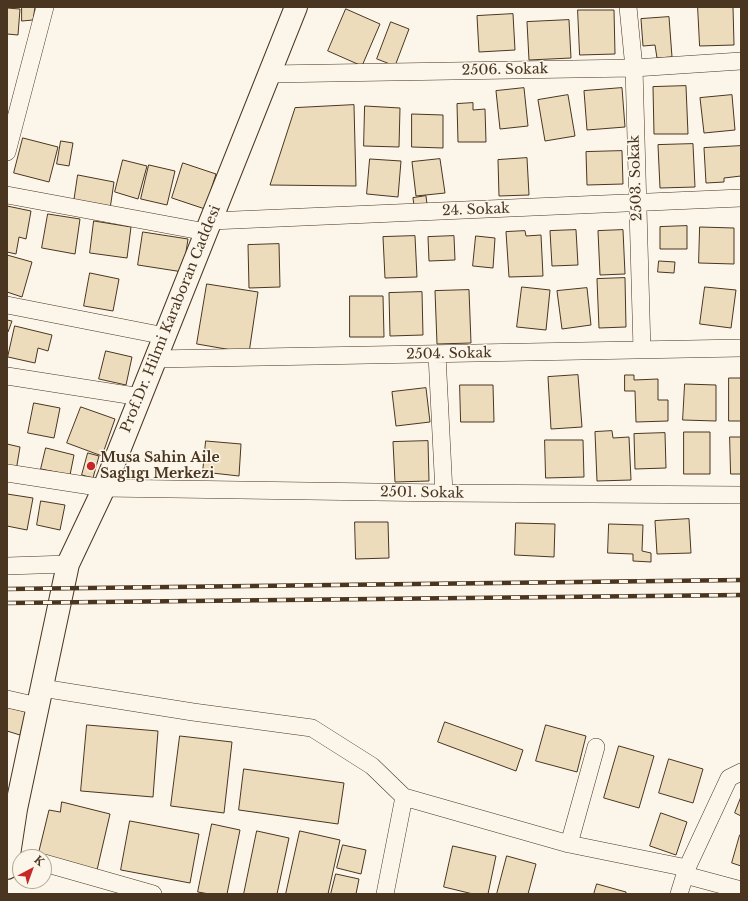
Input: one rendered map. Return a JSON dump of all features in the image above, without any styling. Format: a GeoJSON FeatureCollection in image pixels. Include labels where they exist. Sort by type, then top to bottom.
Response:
{"type":"FeatureCollection","features":[{"type":"Feature","properties":{"kind":"street"},"geometry":{"type":"LineString","coordinates":[[7,152],[45,7]]}},
{"type":"Feature","properties":{"kind":"street","name":"Prof.Dr. Hilmi Karaboran Caddesi"},"geometry":{"type":"LineString","coordinates":[[13,849],[12,808],[40,697],[68,564],[104,488],[296,7]]}},
{"type":"Feature","properties":{"kind":"street","name":"2503. Sokak"},"geometry":{"type":"LineString","coordinates":[[628,7],[634,68],[642,350]]}},
{"type":"Feature","properties":{"kind":"street","name":"2506. Sokak"},"geometry":{"type":"LineString","coordinates":[[270,74],[634,68],[741,61]]}},
{"type":"Feature","properties":{"kind":"street","name":"24. Sokak"},"geometry":{"type":"LineString","coordinates":[[7,195],[209,226],[741,198]]}},
{"type":"Feature","properties":{"kind":"street"},"geometry":{"type":"LineString","coordinates":[[7,305],[165,336]]}},
{"type":"Feature","properties":{"kind":"street","name":"2504. Sokak"},"geometry":{"type":"LineString","coordinates":[[156,359],[437,355],[741,348]]}},
{"type":"Feature","properties":{"kind":"street"},"geometry":{"type":"LineString","coordinates":[[437,355],[444,493]]}},
{"type":"Feature","properties":{"kind":"street"},"geometry":{"type":"LineString","coordinates":[[7,376],[141,397]]}},
{"type":"Feature","properties":{"kind":"street","name":"2501. Sokak"},"geometry":{"type":"LineString","coordinates":[[7,473],[104,488],[444,493],[741,495]]}},
{"type":"Feature","properties":{"kind":"street"},"geometry":{"type":"LineString","coordinates":[[7,566],[68,564]]}},
{"type":"Feature","properties":{"kind":"street"},"geometry":{"type":"LineString","coordinates":[[7,699],[40,697],[192,712],[312,728],[372,766],[404,797],[569,844],[686,872],[741,890]]}},
{"type":"Feature","properties":{"kind":"street"},"geometry":{"type":"LineString","coordinates":[[569,844],[596,747]]}},
{"type":"Feature","properties":{"kind":"street"},"geometry":{"type":"LineString","coordinates":[[679,894],[686,872],[730,778],[741,772]]}},
{"type":"Feature","properties":{"kind":"street"},"geometry":{"type":"LineString","coordinates":[[385,894],[404,797]]}},
{"type":"Feature","properties":{"kind":"street"},"geometry":{"type":"LineString","coordinates":[[52,865],[153,894]]}},
{"type":"Feature","properties":{"kind":"building"},"geometry":{"type":"Polygon","coordinates":[[[22,7],[35,7],[33,20],[22,21],[22,7]]]}},
{"type":"Feature","properties":{"kind":"building"},"geometry":{"type":"Polygon","coordinates":[[[698,7],[733,7],[734,45],[700,46],[698,7]]]}},
{"type":"Feature","properties":{"kind":"building"},"geometry":{"type":"Polygon","coordinates":[[[7,8],[20,9],[18,35],[7,34],[7,8]]]}},
{"type":"Feature","properties":{"kind":"building"},"geometry":{"type":"Polygon","coordinates":[[[346,9],[380,24],[362,66],[328,51],[346,9]]]}},
{"type":"Feature","properties":{"kind":"building"},"geometry":{"type":"Polygon","coordinates":[[[578,10],[614,10],[615,54],[580,55],[578,10]]]}},
{"type":"Feature","properties":{"kind":"building"},"geometry":{"type":"Polygon","coordinates":[[[513,14],[515,50],[479,52],[477,16],[513,14]]]}},
{"type":"Feature","properties":{"kind":"building"},"geometry":{"type":"Polygon","coordinates":[[[669,17],[672,57],[657,58],[655,45],[643,46],[641,19],[669,17]]]}},
{"type":"Feature","properties":{"kind":"building"},"geometry":{"type":"Polygon","coordinates":[[[569,20],[571,58],[529,60],[527,22],[569,20]]]}},
{"type":"Feature","properties":{"kind":"building"},"geometry":{"type":"Polygon","coordinates":[[[391,22],[409,29],[395,66],[377,59],[391,22]]]}},
{"type":"Feature","properties":{"kind":"building"},"geometry":{"type":"Polygon","coordinates":[[[686,86],[688,134],[654,134],[653,87],[686,86]]]}},
{"type":"Feature","properties":{"kind":"building"},"geometry":{"type":"Polygon","coordinates":[[[524,88],[528,126],[500,129],[496,91],[524,88]]]}},
{"type":"Feature","properties":{"kind":"building"},"geometry":{"type":"Polygon","coordinates":[[[622,88],[625,127],[587,130],[584,91],[622,88]]]}},
{"type":"Feature","properties":{"kind":"building"},"geometry":{"type":"Polygon","coordinates":[[[568,95],[575,136],[545,141],[538,100],[568,95]]]}},
{"type":"Feature","properties":{"kind":"building"},"geometry":{"type":"Polygon","coordinates":[[[732,95],[735,130],[704,133],[700,98],[732,95]]]}},
{"type":"Feature","properties":{"kind":"building"},"geometry":{"type":"Polygon","coordinates":[[[473,103],[473,110],[485,109],[486,142],[458,142],[457,104],[473,103]]]}},
{"type":"Feature","properties":{"kind":"building"},"geometry":{"type":"Polygon","coordinates":[[[354,105],[356,186],[270,185],[295,108],[354,105]]]}},
{"type":"Feature","properties":{"kind":"building"},"geometry":{"type":"Polygon","coordinates":[[[365,106],[400,108],[399,147],[364,146],[365,106]]]}},
{"type":"Feature","properties":{"kind":"building"},"geometry":{"type":"Polygon","coordinates":[[[412,114],[443,115],[443,148],[412,147],[412,114]]]}},
{"type":"Feature","properties":{"kind":"building"},"geometry":{"type":"Polygon","coordinates":[[[23,138],[58,147],[49,182],[14,173],[23,138]]]}},
{"type":"Feature","properties":{"kind":"building"},"geometry":{"type":"Polygon","coordinates":[[[61,141],[73,143],[69,166],[57,164],[61,141]]]}},
{"type":"Feature","properties":{"kind":"building"},"geometry":{"type":"Polygon","coordinates":[[[693,144],[695,187],[660,188],[658,145],[693,144]]]}},
{"type":"Feature","properties":{"kind":"building"},"geometry":{"type":"Polygon","coordinates":[[[741,146],[741,176],[724,178],[724,182],[706,183],[704,148],[741,146]]]}},
{"type":"Feature","properties":{"kind":"building"},"geometry":{"type":"Polygon","coordinates":[[[622,151],[623,184],[587,185],[586,152],[622,151]]]}},
{"type":"Feature","properties":{"kind":"building"},"geometry":{"type":"Polygon","coordinates":[[[527,158],[529,195],[499,196],[498,160],[527,158]]]}},
{"type":"Feature","properties":{"kind":"building"},"geometry":{"type":"Polygon","coordinates":[[[370,159],[401,161],[398,197],[367,194],[370,159]]]}},
{"type":"Feature","properties":{"kind":"building"},"geometry":{"type":"Polygon","coordinates":[[[440,159],[445,193],[416,196],[412,162],[440,159]]]}},
{"type":"Feature","properties":{"kind":"building"},"geometry":{"type":"Polygon","coordinates":[[[123,160],[147,166],[138,199],[115,192],[123,160]]]}},
{"type":"Feature","properties":{"kind":"building"},"geometry":{"type":"Polygon","coordinates":[[[183,163],[216,174],[205,209],[172,198],[183,163]]]}},
{"type":"Feature","properties":{"kind":"building"},"geometry":{"type":"Polygon","coordinates":[[[149,165],[175,171],[167,205],[141,199],[149,165]]]}},
{"type":"Feature","properties":{"kind":"building"},"geometry":{"type":"Polygon","coordinates":[[[78,175],[114,182],[110,209],[74,202],[78,175]]]}},
{"type":"Feature","properties":{"kind":"building"},"geometry":{"type":"Polygon","coordinates":[[[426,196],[427,204],[414,206],[413,198],[426,196]]]}},
{"type":"Feature","properties":{"kind":"building"},"geometry":{"type":"Polygon","coordinates":[[[7,206],[31,211],[26,239],[19,237],[16,254],[7,252],[7,206]]]}},
{"type":"Feature","properties":{"kind":"building"},"geometry":{"type":"Polygon","coordinates":[[[48,214],[80,219],[75,254],[42,248],[48,214]]]}},
{"type":"Feature","properties":{"kind":"building"},"geometry":{"type":"Polygon","coordinates":[[[94,221],[131,227],[127,258],[90,253],[94,221]]]}},
{"type":"Feature","properties":{"kind":"building"},"geometry":{"type":"Polygon","coordinates":[[[687,226],[687,249],[660,249],[660,227],[687,226]]]}},
{"type":"Feature","properties":{"kind":"building"},"geometry":{"type":"Polygon","coordinates":[[[700,227],[734,228],[734,264],[699,263],[700,227]]]}},
{"type":"Feature","properties":{"kind":"building"},"geometry":{"type":"Polygon","coordinates":[[[576,230],[578,265],[552,266],[550,231],[576,230]]]}},
{"type":"Feature","properties":{"kind":"building"},"geometry":{"type":"Polygon","coordinates":[[[623,230],[625,274],[600,275],[598,231],[623,230]]]}},
{"type":"Feature","properties":{"kind":"building"},"geometry":{"type":"Polygon","coordinates":[[[525,231],[526,236],[541,235],[543,276],[509,277],[506,232],[525,231]]]}},
{"type":"Feature","properties":{"kind":"building"},"geometry":{"type":"Polygon","coordinates":[[[143,232],[188,239],[183,272],[138,265],[143,232]]]}},
{"type":"Feature","properties":{"kind":"building"},"geometry":{"type":"Polygon","coordinates":[[[415,236],[417,277],[385,278],[383,237],[415,236]]]}},
{"type":"Feature","properties":{"kind":"building"},"geometry":{"type":"Polygon","coordinates":[[[454,236],[455,260],[429,261],[428,237],[454,236]]]}},
{"type":"Feature","properties":{"kind":"building"},"geometry":{"type":"Polygon","coordinates":[[[476,236],[495,238],[493,268],[473,266],[476,236]]]}},
{"type":"Feature","properties":{"kind":"building"},"geometry":{"type":"Polygon","coordinates":[[[279,244],[280,287],[249,288],[248,245],[279,244]]]}},
{"type":"Feature","properties":{"kind":"building"},"geometry":{"type":"Polygon","coordinates":[[[7,255],[32,262],[22,297],[7,292],[7,255]]]}},
{"type":"Feature","properties":{"kind":"building"},"geometry":{"type":"Polygon","coordinates":[[[659,261],[675,262],[674,273],[658,272],[659,261]]]}},
{"type":"Feature","properties":{"kind":"building"},"geometry":{"type":"Polygon","coordinates":[[[90,273],[119,279],[113,311],[84,306],[90,273]]]}},
{"type":"Feature","properties":{"kind":"building"},"geometry":{"type":"Polygon","coordinates":[[[625,278],[626,327],[599,328],[597,279],[625,278]]]}},
{"type":"Feature","properties":{"kind":"building"},"geometry":{"type":"Polygon","coordinates":[[[207,284],[258,292],[249,353],[197,344],[207,284]]]}},
{"type":"Feature","properties":{"kind":"building"},"geometry":{"type":"Polygon","coordinates":[[[522,287],[550,290],[546,330],[517,327],[522,287]]]}},
{"type":"Feature","properties":{"kind":"building"},"geometry":{"type":"Polygon","coordinates":[[[705,287],[736,290],[731,328],[700,324],[705,287]]]}},
{"type":"Feature","properties":{"kind":"building"},"geometry":{"type":"Polygon","coordinates":[[[587,288],[591,325],[562,329],[557,291],[587,288]]]}},
{"type":"Feature","properties":{"kind":"building"},"geometry":{"type":"Polygon","coordinates":[[[469,290],[471,343],[437,344],[435,291],[469,290]]]}},
{"type":"Feature","properties":{"kind":"building"},"geometry":{"type":"Polygon","coordinates":[[[422,292],[423,335],[390,336],[389,293],[422,292]]]}},
{"type":"Feature","properties":{"kind":"building"},"geometry":{"type":"Polygon","coordinates":[[[350,296],[383,296],[384,337],[350,337],[350,296]]]}},
{"type":"Feature","properties":{"kind":"building"},"geometry":{"type":"Polygon","coordinates":[[[7,320],[12,321],[8,332],[7,331],[7,320]]]}},
{"type":"Feature","properties":{"kind":"building"},"geometry":{"type":"Polygon","coordinates":[[[15,326],[52,335],[48,351],[38,348],[35,363],[8,357],[15,326]]]}},
{"type":"Feature","properties":{"kind":"building"},"geometry":{"type":"Polygon","coordinates":[[[106,351],[132,357],[126,385],[99,379],[106,351]]]}},
{"type":"Feature","properties":{"kind":"building"},"geometry":{"type":"Polygon","coordinates":[[[578,375],[582,427],[551,429],[548,377],[578,375]]]}},
{"type":"Feature","properties":{"kind":"building"},"geometry":{"type":"Polygon","coordinates":[[[625,375],[634,375],[634,380],[658,379],[658,400],[668,400],[668,421],[636,422],[635,391],[625,391],[625,375]]]}},
{"type":"Feature","properties":{"kind":"building"},"geometry":{"type":"Polygon","coordinates":[[[729,378],[741,378],[741,421],[729,421],[729,378]]]}},
{"type":"Feature","properties":{"kind":"building"},"geometry":{"type":"Polygon","coordinates":[[[685,384],[716,385],[716,421],[683,420],[685,384]]]}},
{"type":"Feature","properties":{"kind":"building"},"geometry":{"type":"Polygon","coordinates":[[[460,385],[493,385],[494,422],[461,422],[460,385]]]}},
{"type":"Feature","properties":{"kind":"building"},"geometry":{"type":"Polygon","coordinates":[[[426,388],[430,422],[396,426],[392,392],[426,388]]]}},
{"type":"Feature","properties":{"kind":"building"},"geometry":{"type":"Polygon","coordinates":[[[34,403],[60,408],[54,438],[28,433],[34,403]]]}},
{"type":"Feature","properties":{"kind":"building"},"geometry":{"type":"Polygon","coordinates":[[[81,407],[115,419],[102,456],[67,443],[81,407]]]}},
{"type":"Feature","properties":{"kind":"building"},"geometry":{"type":"Polygon","coordinates":[[[612,431],[613,438],[629,437],[631,480],[597,481],[595,432],[612,431]]]}},
{"type":"Feature","properties":{"kind":"building"},"geometry":{"type":"Polygon","coordinates":[[[684,432],[710,432],[710,474],[684,474],[684,432]]]}},
{"type":"Feature","properties":{"kind":"building"},"geometry":{"type":"Polygon","coordinates":[[[665,433],[666,468],[635,469],[634,434],[665,433]]]}},
{"type":"Feature","properties":{"kind":"building"},"geometry":{"type":"Polygon","coordinates":[[[730,437],[741,437],[741,474],[731,474],[730,437]]]}},
{"type":"Feature","properties":{"kind":"building"},"geometry":{"type":"Polygon","coordinates":[[[545,440],[583,440],[584,477],[546,478],[545,440]]]}},
{"type":"Feature","properties":{"kind":"building"},"geometry":{"type":"Polygon","coordinates":[[[206,441],[241,444],[239,476],[203,472],[206,441]]]}},
{"type":"Feature","properties":{"kind":"building"},"geometry":{"type":"Polygon","coordinates":[[[428,441],[429,481],[395,482],[393,442],[428,441]]]}},
{"type":"Feature","properties":{"kind":"building"},"geometry":{"type":"Polygon","coordinates":[[[7,444],[20,447],[16,471],[7,470],[7,444]]]}},
{"type":"Feature","properties":{"kind":"building"},"geometry":{"type":"Polygon","coordinates":[[[46,448],[74,455],[70,475],[41,469],[46,448]]]}},
{"type":"Feature","properties":{"kind":"building"},"geometry":{"type":"Polygon","coordinates":[[[88,453],[99,456],[93,478],[82,475],[88,453]]]}},
{"type":"Feature","properties":{"kind":"building"},"geometry":{"type":"Polygon","coordinates":[[[7,494],[33,498],[27,530],[7,526],[7,494]]]}},
{"type":"Feature","properties":{"kind":"building"},"geometry":{"type":"Polygon","coordinates":[[[41,501],[65,505],[60,530],[37,525],[41,501]]]}},
{"type":"Feature","properties":{"kind":"building"},"geometry":{"type":"Polygon","coordinates":[[[689,519],[691,553],[657,554],[655,521],[689,519]]]}},
{"type":"Feature","properties":{"kind":"building"},"geometry":{"type":"Polygon","coordinates":[[[355,522],[388,522],[389,558],[356,559],[355,522]]]}},
{"type":"Feature","properties":{"kind":"building"},"geometry":{"type":"Polygon","coordinates":[[[516,523],[555,524],[554,557],[515,555],[516,523]]]}},
{"type":"Feature","properties":{"kind":"building"},"geometry":{"type":"Polygon","coordinates":[[[609,524],[643,525],[642,551],[651,553],[651,562],[633,561],[633,554],[608,553],[609,524]]]}},
{"type":"Feature","properties":{"kind":"building"},"geometry":{"type":"Polygon","coordinates":[[[7,707],[26,712],[20,735],[7,731],[7,707]]]}},
{"type":"Feature","properties":{"kind":"building"},"geometry":{"type":"Polygon","coordinates":[[[445,722],[523,750],[516,771],[438,742],[445,722]]]}},
{"type":"Feature","properties":{"kind":"building"},"geometry":{"type":"Polygon","coordinates":[[[87,725],[158,731],[153,797],[81,791],[87,725]]]}},
{"type":"Feature","properties":{"kind":"building"},"geometry":{"type":"Polygon","coordinates":[[[546,725],[586,736],[577,772],[536,761],[546,725]]]}},
{"type":"Feature","properties":{"kind":"building"},"geometry":{"type":"Polygon","coordinates":[[[180,736],[232,742],[224,813],[171,806],[180,736]]]}},
{"type":"Feature","properties":{"kind":"building"},"geometry":{"type":"Polygon","coordinates":[[[619,746],[654,756],[639,808],[604,798],[619,746]]]}},
{"type":"Feature","properties":{"kind":"building"},"geometry":{"type":"Polygon","coordinates":[[[669,759],[703,769],[693,803],[659,793],[669,759]]]}},
{"type":"Feature","properties":{"kind":"building"},"geometry":{"type":"Polygon","coordinates":[[[244,769],[344,783],[338,824],[239,810],[244,769]]]}},
{"type":"Feature","properties":{"kind":"building"},"geometry":{"type":"Polygon","coordinates":[[[741,797],[741,816],[735,813],[741,797]]]}},
{"type":"Feature","properties":{"kind":"building"},"geometry":{"type":"Polygon","coordinates":[[[62,802],[110,814],[97,870],[52,859],[52,849],[39,849],[49,810],[60,812],[62,802]]]}},
{"type":"Feature","properties":{"kind":"building"},"geometry":{"type":"Polygon","coordinates":[[[661,813],[687,822],[676,855],[650,846],[661,813]]]}},
{"type":"Feature","properties":{"kind":"building"},"geometry":{"type":"Polygon","coordinates":[[[130,821],[199,834],[190,883],[121,870],[130,821]]]}},
{"type":"Feature","properties":{"kind":"building"},"geometry":{"type":"Polygon","coordinates":[[[212,824],[240,830],[227,894],[209,894],[198,892],[212,824]]]}},
{"type":"Feature","properties":{"kind":"building"},"geometry":{"type":"Polygon","coordinates":[[[257,831],[289,838],[277,894],[244,894],[257,831]]]}},
{"type":"Feature","properties":{"kind":"building"},"geometry":{"type":"Polygon","coordinates":[[[300,831],[340,840],[328,894],[286,894],[300,831]]]}},
{"type":"Feature","properties":{"kind":"building"},"geometry":{"type":"Polygon","coordinates":[[[741,835],[741,866],[732,863],[741,835]]]}},
{"type":"Feature","properties":{"kind":"building"},"geometry":{"type":"Polygon","coordinates":[[[343,845],[366,850],[361,874],[337,868],[343,845]]]}},
{"type":"Feature","properties":{"kind":"building"},"geometry":{"type":"Polygon","coordinates":[[[453,846],[496,856],[488,894],[473,894],[444,887],[453,846]]]}},
{"type":"Feature","properties":{"kind":"building"},"geometry":{"type":"Polygon","coordinates":[[[507,856],[536,864],[528,894],[497,894],[507,856]]]}},
{"type":"Feature","properties":{"kind":"building"},"geometry":{"type":"Polygon","coordinates":[[[336,874],[359,879],[356,894],[331,894],[336,874]]]}},
{"type":"Feature","properties":{"kind":"building"},"geometry":{"type":"Polygon","coordinates":[[[597,884],[626,892],[626,894],[594,894],[597,884]]]}},
{"type":"Feature","properties":{"kind":"railway"},"geometry":{"type":"LineString","coordinates":[[7,589],[741,580]]}},
{"type":"Feature","properties":{"kind":"railway"},"geometry":{"type":"LineString","coordinates":[[7,603],[741,595]]}},
{"type":"Feature","properties":{"kind":"place","name":"Musa Sahin Aile Saglıgı Merkezi"},"geometry":{"type":"Point","coordinates":[91,466]}}]}
